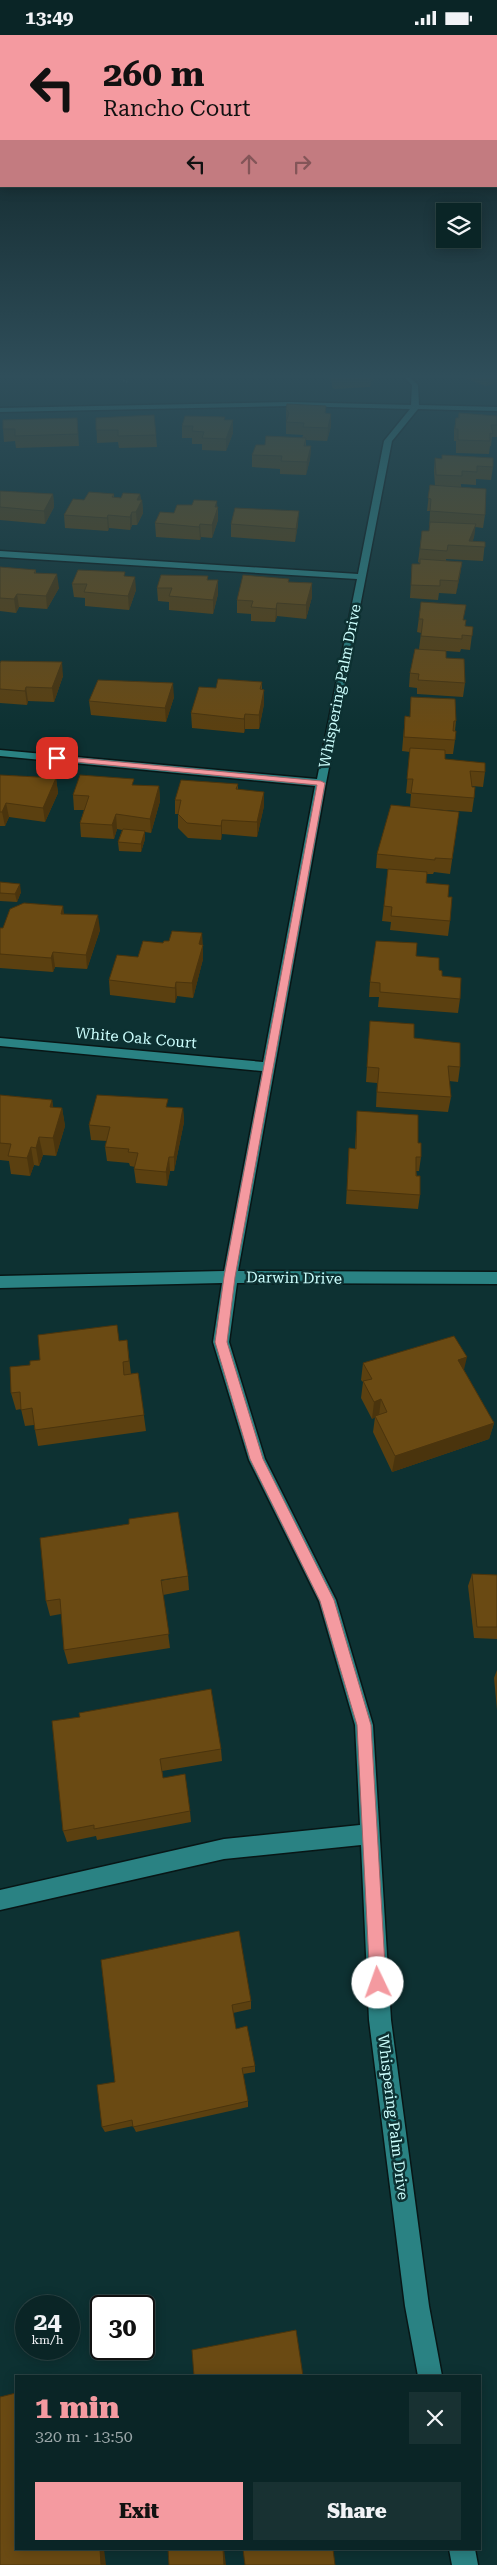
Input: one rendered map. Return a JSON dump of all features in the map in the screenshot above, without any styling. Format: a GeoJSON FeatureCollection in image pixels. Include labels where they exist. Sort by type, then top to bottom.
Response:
{"type":"FeatureCollection","features":[{"type":"Feature","properties":{"kind":"street","name":"Whispering Palm Drive"},"geometry":{"type":"LineString","coordinates":[[378,495],[268,1067],[230,1277],[221,1342],[257,1459],[327,1600],[364,1725],[368,1834],[380,2020],[417,2306],[430,2375]]}},
{"type":"Feature","properties":{"kind":"street"},"geometry":{"type":"LineString","coordinates":[[0,555],[362,577]]}},
{"type":"Feature","properties":{"kind":"street"},"geometry":{"type":"LineString","coordinates":[[0,753],[321,783]]}},
{"type":"Feature","properties":{"kind":"street","name":"White Oak Court"},"geometry":{"type":"LineString","coordinates":[[0,1042],[268,1067]]}},
{"type":"Feature","properties":{"kind":"street","name":"Darwin Drive"},"geometry":{"type":"LineString","coordinates":[[0,1282],[230,1277],[497,1278]]}},
{"type":"Feature","properties":{"kind":"street"},"geometry":{"type":"LineString","coordinates":[[0,1900],[224,1849],[368,1834]]}},
{"type":"Feature","properties":{"kind":"street"},"geometry":{"type":"LineString","coordinates":[[462,2550],[465,2565]]}},
{"type":"Feature","properties":{"kind":"building"},"geometry":{"type":"Polygon","coordinates":[[[0,495],[52,495],[44,511],[0,507],[0,495]]]}},
{"type":"Feature","properties":{"kind":"building"},"geometry":{"type":"Polygon","coordinates":[[[87,495],[113,495],[112,497],[121,498],[122,495],[139,495],[137,500],[142,500],[136,512],[132,512],[130,517],[108,515],[107,518],[64,515],[73,499],[84,500],[87,495]]]}},
{"type":"Feature","properties":{"kind":"building"},"geometry":{"type":"Polygon","coordinates":[[[428,495],[486,495],[485,515],[430,511],[431,499],[428,498],[428,495]]]}},
{"type":"Feature","properties":{"kind":"building"},"geometry":{"type":"Polygon","coordinates":[[[194,500],[217,501],[215,507],[218,507],[212,525],[200,524],[199,527],[155,523],[160,512],[174,513],[177,505],[192,505],[194,500]]]}},
{"type":"Feature","properties":{"kind":"building"},"geometry":{"type":"Polygon","coordinates":[[[235,508],[299,511],[296,529],[231,524],[235,508]]]}},
{"type":"Feature","properties":{"kind":"building"},"geometry":{"type":"Polygon","coordinates":[[[430,522],[476,524],[469,541],[485,542],[485,547],[448,545],[447,551],[420,549],[422,531],[429,531],[430,522]]]}},
{"type":"Feature","properties":{"kind":"building"},"geometry":{"type":"Polygon","coordinates":[[[420,559],[462,562],[458,581],[440,580],[440,586],[411,585],[412,564],[420,564],[420,559]]]}},
{"type":"Feature","properties":{"kind":"building"},"geometry":{"type":"Polygon","coordinates":[[[0,567],[36,570],[34,573],[57,574],[46,596],[17,594],[14,599],[0,598],[0,567]]]}},
{"type":"Feature","properties":{"kind":"building"},"geometry":{"type":"Polygon","coordinates":[[[78,570],[125,572],[124,576],[135,577],[128,596],[84,592],[87,584],[72,584],[78,570]]]}},
{"type":"Feature","properties":{"kind":"building"},"geometry":{"type":"Polygon","coordinates":[[[161,575],[208,576],[207,580],[218,580],[213,600],[169,596],[172,588],[157,588],[161,575]]]}},
{"type":"Feature","properties":{"kind":"building"},"geometry":{"type":"Polygon","coordinates":[[[243,575],[289,579],[288,582],[312,583],[306,605],[277,603],[276,609],[251,607],[253,601],[237,600],[243,575]]]}},
{"type":"Feature","properties":{"kind":"building"},"geometry":{"type":"Polygon","coordinates":[[[421,602],[466,605],[463,620],[466,620],[465,626],[473,627],[472,636],[462,635],[462,639],[421,636],[423,619],[419,619],[421,602]]]}},
{"type":"Feature","properties":{"kind":"building"},"geometry":{"type":"Polygon","coordinates":[[[415,649],[446,651],[446,658],[464,659],[465,683],[418,680],[419,674],[410,673],[415,649]]]}},
{"type":"Feature","properties":{"kind":"building"},"geometry":{"type":"Polygon","coordinates":[[[1,661],[62,662],[52,688],[26,687],[25,691],[0,689],[1,661]]]}},
{"type":"Feature","properties":{"kind":"building"},"geometry":{"type":"Polygon","coordinates":[[[218,679],[262,682],[260,689],[264,690],[259,715],[245,714],[244,719],[191,713],[199,687],[216,688],[218,679]]]}},
{"type":"Feature","properties":{"kind":"building"},"geometry":{"type":"Polygon","coordinates":[[[98,680],[173,683],[165,708],[89,701],[98,680]]]}},
{"type":"Feature","properties":{"kind":"building"},"geometry":{"type":"Polygon","coordinates":[[[411,697],[455,699],[456,721],[454,721],[453,731],[456,731],[455,740],[404,737],[405,716],[410,717],[411,697]]]}},
{"type":"Feature","properties":{"kind":"building"},"geometry":{"type":"Polygon","coordinates":[[[410,748],[445,750],[445,759],[485,763],[485,772],[470,771],[472,787],[475,787],[474,798],[411,793],[413,779],[407,779],[410,748]]]}},
{"type":"Feature","properties":{"kind":"building"},"geometry":{"type":"Polygon","coordinates":[[[0,775],[56,778],[43,808],[6,803],[2,812],[0,812],[0,775]]]}},
{"type":"Feature","properties":{"kind":"building"},"geometry":{"type":"Polygon","coordinates":[[[80,775],[134,779],[132,785],[159,786],[150,819],[116,814],[112,825],[80,823],[89,796],[73,795],[80,775]]]}},
{"type":"Feature","properties":{"kind":"building"},"geometry":{"type":"Polygon","coordinates":[[[181,780],[238,784],[236,789],[264,792],[257,822],[222,820],[221,826],[187,823],[178,814],[181,800],[175,800],[181,780]]]}},
{"type":"Feature","properties":{"kind":"building"},"geometry":{"type":"Polygon","coordinates":[[[391,805],[459,812],[452,859],[435,858],[435,860],[377,854],[391,805]]]}},
{"type":"Feature","properties":{"kind":"building"},"geometry":{"type":"Polygon","coordinates":[[[123,829],[145,831],[141,844],[118,842],[123,829]]]}},
{"type":"Feature","properties":{"kind":"building"},"geometry":{"type":"Polygon","coordinates":[[[388,869],[427,872],[426,883],[449,885],[448,897],[452,897],[450,921],[391,916],[392,907],[384,906],[388,869]]]}},
{"type":"Feature","properties":{"kind":"building"},"geometry":{"type":"Polygon","coordinates":[[[0,882],[20,884],[15,894],[0,893],[0,882]]]}},
{"type":"Feature","properties":{"kind":"building"},"geometry":{"type":"Polygon","coordinates":[[[24,903],[63,906],[61,914],[98,915],[86,955],[53,952],[51,958],[0,954],[0,928],[3,928],[10,909],[24,903]]]}},
{"type":"Feature","properties":{"kind":"building"},"geometry":{"type":"Polygon","coordinates":[[[172,931],[202,933],[199,944],[203,945],[192,983],[176,982],[175,988],[109,980],[117,955],[138,957],[143,941],[163,943],[164,941],[169,941],[172,931]]]}},
{"type":"Feature","properties":{"kind":"building"},"geometry":{"type":"Polygon","coordinates":[[[376,941],[417,943],[416,956],[439,958],[439,970],[442,971],[442,976],[461,978],[460,999],[380,992],[380,983],[370,982],[376,941]]]}},
{"type":"Feature","properties":{"kind":"building"},"geometry":{"type":"Polygon","coordinates":[[[370,1021],[414,1024],[414,1038],[460,1043],[460,1067],[448,1066],[451,1097],[377,1092],[379,1068],[367,1067],[370,1021]]]}},
{"type":"Feature","properties":{"kind":"building"},"geometry":{"type":"Polygon","coordinates":[[[0,1095],[52,1100],[50,1107],[62,1108],[53,1138],[39,1137],[36,1148],[31,1147],[27,1158],[8,1156],[11,1144],[0,1143],[0,1095]]]}},
{"type":"Feature","properties":{"kind":"building"},"geometry":{"type":"Polygon","coordinates":[[[97,1095],[168,1099],[166,1107],[183,1108],[174,1157],[169,1157],[166,1172],[134,1169],[138,1153],[128,1152],[129,1149],[105,1147],[110,1127],[89,1125],[97,1095]]]}},
{"type":"Feature","properties":{"kind":"building"},"geometry":{"type":"Polygon","coordinates":[[[357,1111],[418,1115],[418,1143],[421,1143],[421,1157],[416,1157],[416,1176],[420,1176],[420,1195],[347,1190],[349,1148],[356,1149],[357,1111]]]}},
{"type":"Feature","properties":{"kind":"building"},"geometry":{"type":"Polygon","coordinates":[[[117,1325],[119,1341],[127,1340],[129,1361],[123,1362],[124,1375],[138,1373],[144,1415],[35,1430],[32,1408],[21,1410],[20,1392],[11,1393],[10,1367],[30,1365],[30,1361],[40,1360],[38,1335],[117,1325]]]}},
{"type":"Feature","properties":{"kind":"building"},"geometry":{"type":"Polygon","coordinates":[[[454,1336],[467,1357],[458,1360],[494,1423],[395,1456],[375,1416],[387,1412],[381,1399],[374,1402],[363,1381],[372,1379],[363,1363],[454,1336]]]}},
{"type":"Feature","properties":{"kind":"building"},"geometry":{"type":"Polygon","coordinates":[[[178,1512],[188,1576],[161,1580],[169,1634],[64,1650],[60,1599],[46,1601],[40,1538],[129,1524],[129,1519],[178,1512]]]}},
{"type":"Feature","properties":{"kind":"building"},"geometry":{"type":"Polygon","coordinates":[[[472,1574],[497,1575],[497,1627],[477,1627],[472,1574]]]}},
{"type":"Feature","properties":{"kind":"building"},"geometry":{"type":"Polygon","coordinates":[[[211,1689],[221,1749],[160,1759],[163,1778],[185,1774],[190,1811],[94,1829],[94,1825],[63,1831],[52,1721],[80,1717],[79,1713],[211,1689]]]}},
{"type":"Feature","properties":{"kind":"building"},"geometry":{"type":"Polygon","coordinates":[[[239,1931],[251,2001],[232,2005],[236,2029],[247,2026],[255,2066],[242,2068],[248,2101],[133,2127],[132,2120],[102,2127],[97,2085],[115,2082],[101,1960],[239,1931]]]}},
{"type":"Feature","properties":{"kind":"building"},"geometry":{"type":"Polygon","coordinates":[[[296,2330],[303,2375],[194,2375],[192,2350],[296,2330]]]}},
{"type":"Feature","properties":{"kind":"building"},"geometry":{"type":"Polygon","coordinates":[[[15,2393],[15,2550],[100,2550],[101,2565],[0,2565],[0,2397],[15,2393]]]}},
{"type":"Feature","properties":{"kind":"building"},"geometry":{"type":"Polygon","coordinates":[[[168,2550],[223,2550],[224,2565],[169,2565],[168,2550]]]}},
{"type":"Feature","properties":{"kind":"building"},"geometry":{"type":"Polygon","coordinates":[[[243,2550],[333,2550],[335,2565],[245,2565],[243,2550]]]}},
{"type":"Feature","properties":{"kind":"route"},"geometry":{"type":"LineString","coordinates":[[57,758],[321,783],[230,1277],[221,1342],[257,1459],[327,1600],[364,1725],[368,1834],[378,1983]]}}]}
